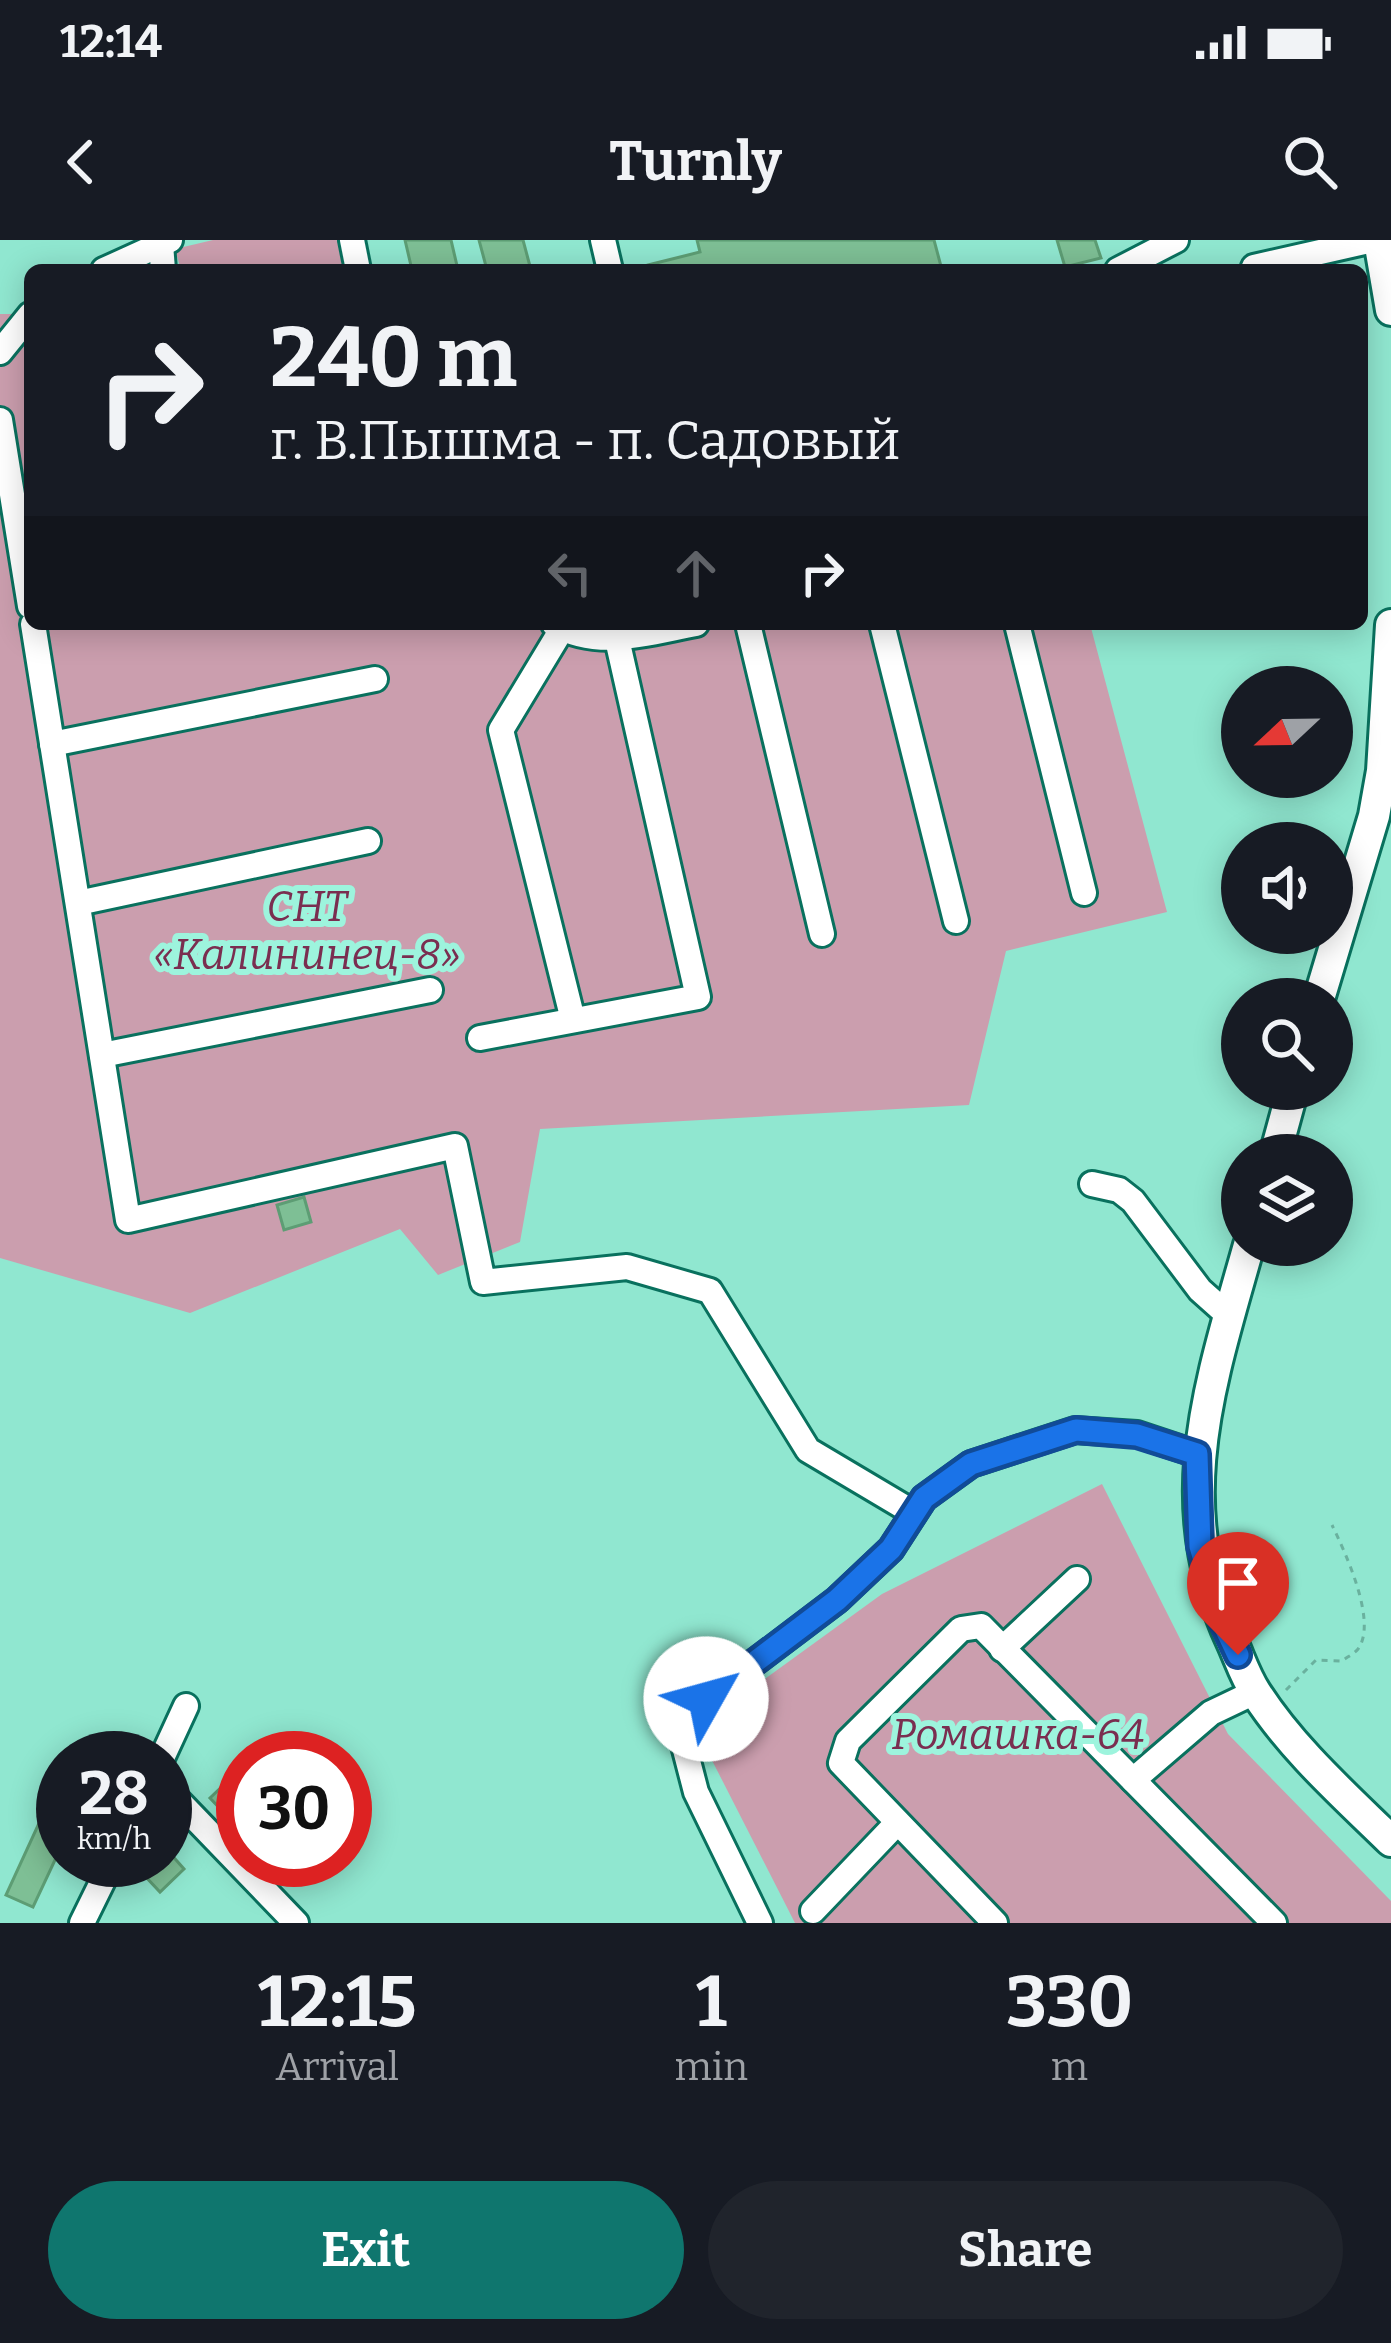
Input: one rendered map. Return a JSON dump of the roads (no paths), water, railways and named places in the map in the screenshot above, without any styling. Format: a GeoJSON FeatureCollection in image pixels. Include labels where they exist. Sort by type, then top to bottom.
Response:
{"type":"FeatureCollection","features":[{"type":"Feature","properties":{"kind":"main road"},"geometry":{"type":"LineString","coordinates":[[1376,240],[1391,310]]}},
{"type":"Feature","properties":{"kind":"main road"},"geometry":{"type":"LineString","coordinates":[[1325,978],[1374,816],[1388,747],[1391,625]]}},
{"type":"Feature","properties":{"kind":"main road"},"geometry":{"type":"LineString","coordinates":[[1243,1266],[1210,1377],[1197,1454],[1200,1546],[1221,1619],[1261,1700],[1306,1756],[1391,1841]]}},
{"type":"Feature","properties":{"kind":"street"},"geometry":{"type":"LineString","coordinates":[[1129,264],[1175,240]]}},
{"type":"Feature","properties":{"kind":"street"},"geometry":{"type":"LineString","coordinates":[[1268,264],[1376,240]]}},
{"type":"Feature","properties":{"kind":"street"},"geometry":{"type":"LineString","coordinates":[[117,264],[165,242]]}},
{"type":"Feature","properties":{"kind":"street"},"geometry":{"type":"LineString","coordinates":[[0,352],[24,322]]}},
{"type":"Feature","properties":{"kind":"street"},"geometry":{"type":"LineString","coordinates":[[0,420],[19,470],[24,532]]}},
{"type":"Feature","properties":{"kind":"street"},"geometry":{"type":"LineString","coordinates":[[34,630],[128,1220],[455,1146],[483,1282],[627,1267],[710,1291],[808,1450],[914,1513]]}},
{"type":"Feature","properties":{"kind":"street"},"geometry":{"type":"LineString","coordinates":[[556,630],[501,730],[573,1020]]}},
{"type":"Feature","properties":{"kind":"street"},"geometry":{"type":"LineString","coordinates":[[568,630],[587,638],[617,639],[664,630]]}},
{"type":"Feature","properties":{"kind":"street"},"geometry":{"type":"LineString","coordinates":[[749,630],[822,934]]}},
{"type":"Feature","properties":{"kind":"street"},"geometry":{"type":"LineString","coordinates":[[883,630],[956,921]]}},
{"type":"Feature","properties":{"kind":"street"},"geometry":{"type":"LineString","coordinates":[[1018,630],[1084,893]]}},
{"type":"Feature","properties":{"kind":"street"},"geometry":{"type":"LineString","coordinates":[[480,1039],[698,997],[617,639]]}},
{"type":"Feature","properties":{"kind":"street"},"geometry":{"type":"LineString","coordinates":[[52,744],[375,679]]}},
{"type":"Feature","properties":{"kind":"street"},"geometry":{"type":"LineString","coordinates":[[78,903],[368,841]]}},
{"type":"Feature","properties":{"kind":"street"},"geometry":{"type":"LineString","coordinates":[[102,1055],[430,990]]}},
{"type":"Feature","properties":{"kind":"street"},"geometry":{"type":"LineString","coordinates":[[1092,1184],[1119,1190],[1133,1202],[1200,1290],[1228,1315]]}},
{"type":"Feature","properties":{"kind":"street"},"geometry":{"type":"LineString","coordinates":[[760,1923],[696,1792],[682,1738],[706,1699],[837,1600],[891,1549],[924,1498],[971,1464],[1076,1430],[1137,1435],[1197,1454]]}},
{"type":"Feature","properties":{"kind":"street"},"geometry":{"type":"LineString","coordinates":[[1002,1649],[1077,1579]]}},
{"type":"Feature","properties":{"kind":"street"},"geometry":{"type":"LineString","coordinates":[[995,1923],[842,1763],[848,1741],[961,1629],[981,1626],[1274,1923]]}},
{"type":"Feature","properties":{"kind":"street"},"geometry":{"type":"LineString","coordinates":[[1133,1780],[1211,1713],[1261,1700]]}},
{"type":"Feature","properties":{"kind":"street"},"geometry":{"type":"LineString","coordinates":[[174,1731],[186,1706]]}},
{"type":"Feature","properties":{"kind":"street"},"geometry":{"type":"LineString","coordinates":[[192,1815],[296,1923]]}},
{"type":"Feature","properties":{"kind":"street"},"geometry":{"type":"LineString","coordinates":[[813,1911],[897,1823]]}},
{"type":"Feature","properties":{"kind":"street"},"geometry":{"type":"LineString","coordinates":[[82,1923],[99,1887]]}},
{"type":"Feature","properties":{"kind":"park label","name":"СНТ «Калининец-8»"},"geometry":{"type":"Point","coordinates":[307,931]}},
{"type":"Feature","properties":{"kind":"park label","name":"Ромашка-64"},"geometry":{"type":"Point","coordinates":[1018,1735]}}]}
